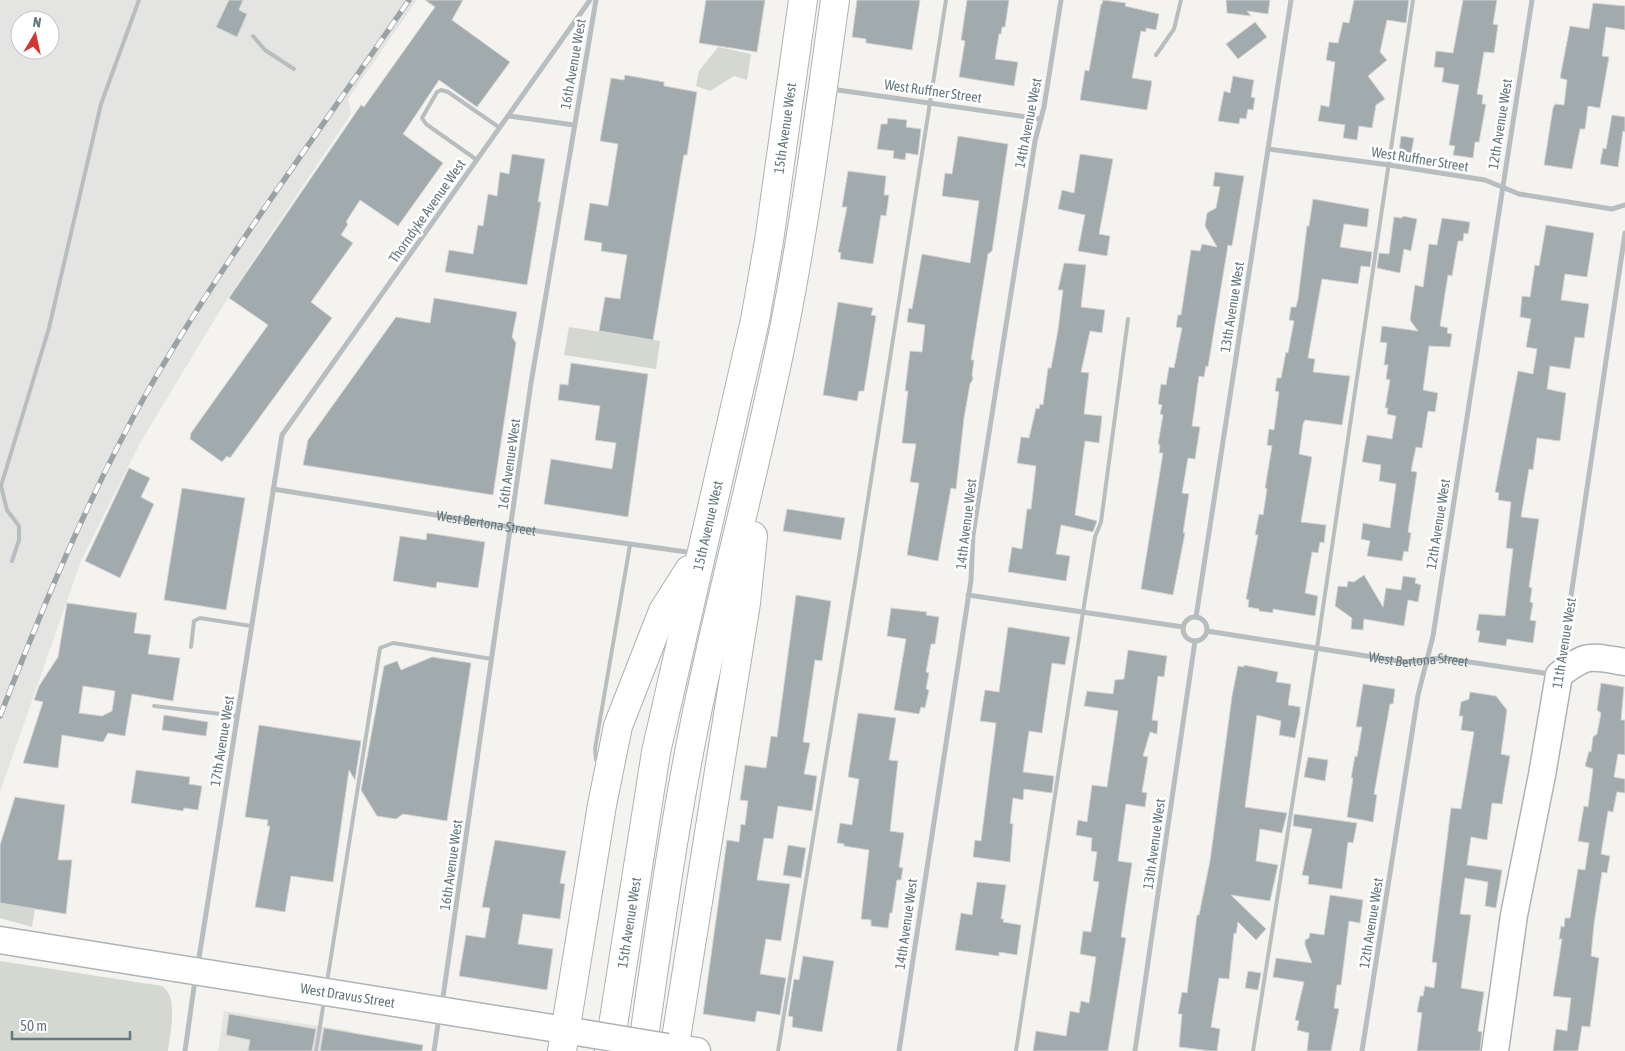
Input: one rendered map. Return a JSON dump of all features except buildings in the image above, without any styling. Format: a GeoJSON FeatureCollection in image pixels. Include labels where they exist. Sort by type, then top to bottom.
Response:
{"type":"FeatureCollection","features":[{"type":"Feature","properties":{"kind":"main road","name":"15th Avenue West"},"geometry":{"type":"LineString","coordinates":[[609,1051],[656,752],[700,554],[738,401],[755,320],[769,241],[802,0]]}},
{"type":"Feature","properties":{"kind":"main road"},"geometry":{"type":"LineString","coordinates":[[671,1049],[746,603],[761,438],[801,231],[835,0]]}},
{"type":"Feature","properties":{"kind":"main road"},"geometry":{"type":"LineString","coordinates":[[570,1038],[610,764],[618,726],[663,611],[700,554]]}},
{"type":"Feature","properties":{"kind":"main road"},"geometry":{"type":"LineString","coordinates":[[1559,675],[1581,659],[1595,657],[1625,662]]}},
{"type":"Feature","properties":{"kind":"main road","name":"11th Avenue West"},"geometry":{"type":"LineString","coordinates":[[1495,1051],[1514,915],[1542,775],[1559,675]]}},
{"type":"Feature","properties":{"kind":"main road","name":"West Dravus Street"},"geometry":{"type":"LineString","coordinates":[[0,940],[441,1010],[570,1038],[671,1049]]}},
{"type":"Feature","properties":{"kind":"street","name":"Thorndyke Avenue West"},"geometry":{"type":"LineString","coordinates":[[282,435],[590,0]]}},
{"type":"Feature","properties":{"kind":"street","name":"16th Avenue West"},"geometry":{"type":"LineString","coordinates":[[434,1051],[493,659],[531,383],[596,0]]}},
{"type":"Feature","properties":{"kind":"street","name":"14th Avenue West"},"geometry":{"type":"LineString","coordinates":[[899,1051],[968,594],[975,525],[1035,142],[1041,119],[1061,0]]}},
{"type":"Feature","properties":{"kind":"street","name":"13th Avenue West"},"geometry":{"type":"LineString","coordinates":[[1196,617],[1291,0]]}},
{"type":"Feature","properties":{"kind":"street","name":"12th Avenue West"},"geometry":{"type":"LineString","coordinates":[[1362,1051],[1418,695],[1433,636],[1532,0]]}},
{"type":"Feature","properties":{"kind":"street","name":"West Ruffner Street"},"geometry":{"type":"LineString","coordinates":[[822,89],[836,88],[1041,119]]}},
{"type":"Feature","properties":{"kind":"street"},"geometry":{"type":"LineString","coordinates":[[509,116],[574,124]]}},
{"type":"Feature","properties":{"kind":"street","name":"West Ruffner Street"},"geometry":{"type":"LineString","coordinates":[[1268,149],[1485,180],[1519,194],[1612,209],[1625,205]]}},
{"type":"Feature","properties":{"kind":"street","name":"11th Avenue West"},"geometry":{"type":"LineString","coordinates":[[1559,675],[1625,233]]}},
{"type":"Feature","properties":{"kind":"street","name":"17th Avenue West"},"geometry":{"type":"LineString","coordinates":[[185,1051],[196,971],[282,435]]}},
{"type":"Feature","properties":{"kind":"street","name":"West Bertona Street"},"geometry":{"type":"LineString","coordinates":[[273,489],[511,527],[700,554]]}},
{"type":"Feature","properties":{"kind":"street"},"geometry":{"type":"LineString","coordinates":[[968,594],[1183,627]]}},
{"type":"Feature","properties":{"kind":"street"},"geometry":{"type":"LineString","coordinates":[[1196,617],[1204,621],[1207,631],[1203,638],[1196,641],[1185,635],[1183,627],[1187,620],[1196,617]]}},
{"type":"Feature","properties":{"kind":"street","name":"West Bertona Street"},"geometry":{"type":"LineString","coordinates":[[1207,631],[1405,662],[1443,658],[1559,675]]}},
{"type":"Feature","properties":{"kind":"street","name":"13th Avenue West"},"geometry":{"type":"LineString","coordinates":[[1135,1051],[1196,641]]}},
{"type":"Feature","properties":{"kind":"lane"},"geometry":{"type":"LineString","coordinates":[[12,561],[19,540],[19,526],[7,510],[1,486],[49,328],[101,104],[139,0]]}},
{"type":"Feature","properties":{"kind":"lane"},"geometry":{"type":"LineString","coordinates":[[778,1051],[856,576],[946,0]]}},
{"type":"Feature","properties":{"kind":"lane"},"geometry":{"type":"LineString","coordinates":[[1156,55],[1174,29],[1181,0]]}},
{"type":"Feature","properties":{"kind":"lane"},"geometry":{"type":"LineString","coordinates":[[1253,1051],[1317,648],[1413,0]]}},
{"type":"Feature","properties":{"kind":"lane"},"geometry":{"type":"LineString","coordinates":[[253,36],[265,50],[294,69]]}},
{"type":"Feature","properties":{"kind":"lane"},"geometry":{"type":"LineString","coordinates":[[477,160],[426,124],[422,118],[437,92],[441,90],[448,92],[500,128]]}},
{"type":"Feature","properties":{"kind":"lane"},"geometry":{"type":"LineString","coordinates":[[1016,1051],[1095,537],[1101,522],[1128,319]]}},
{"type":"Feature","properties":{"kind":"lane"},"geometry":{"type":"LineString","coordinates":[[610,764],[596,760],[595,749],[630,545]]}},
{"type":"Feature","properties":{"kind":"lane"},"geometry":{"type":"LineString","coordinates":[[191,647],[194,621],[200,618],[251,626]]}},
{"type":"Feature","properties":{"kind":"lane"},"geometry":{"type":"LineString","coordinates":[[316,1051],[380,648],[393,643],[493,659]]}},
{"type":"Feature","properties":{"kind":"lane"},"geometry":{"type":"LineString","coordinates":[[154,706],[237,716]]}},
{"type":"Feature","properties":{"kind":"shaded area"},"geometry":{"type":"Polygon","coordinates":[[[0,0],[417,0],[348,99],[351,114],[224,304],[140,443],[81,561],[0,792],[0,0]]]}},
{"type":"Feature","properties":{"kind":"shaded area"},"geometry":{"type":"Polygon","coordinates":[[[718,47],[751,54],[747,80],[734,76],[710,91],[696,86],[699,71],[718,47]]]}},
{"type":"Feature","properties":{"kind":"shaded area"},"geometry":{"type":"Polygon","coordinates":[[[569,327],[660,341],[656,369],[564,355],[569,327]]]}},
{"type":"Feature","properties":{"kind":"shaded area"},"geometry":{"type":"Polygon","coordinates":[[[0,903],[35,909],[32,927],[0,918],[0,903]]]}},
{"type":"Feature","properties":{"kind":"shaded area"},"geometry":{"type":"Polygon","coordinates":[[[0,961],[162,986],[167,991],[172,1007],[168,1051],[0,1051],[0,961]]]}},
{"type":"Feature","properties":{"kind":"shaded area"},"geometry":{"type":"Polygon","coordinates":[[[224,1011],[351,1031],[348,1051],[218,1051],[224,1011]]]}},
{"type":"Feature","properties":{"kind":"railway"},"geometry":{"type":"LineString","coordinates":[[0,716],[69,549],[107,467],[150,387],[243,239],[409,0]]}}]}
